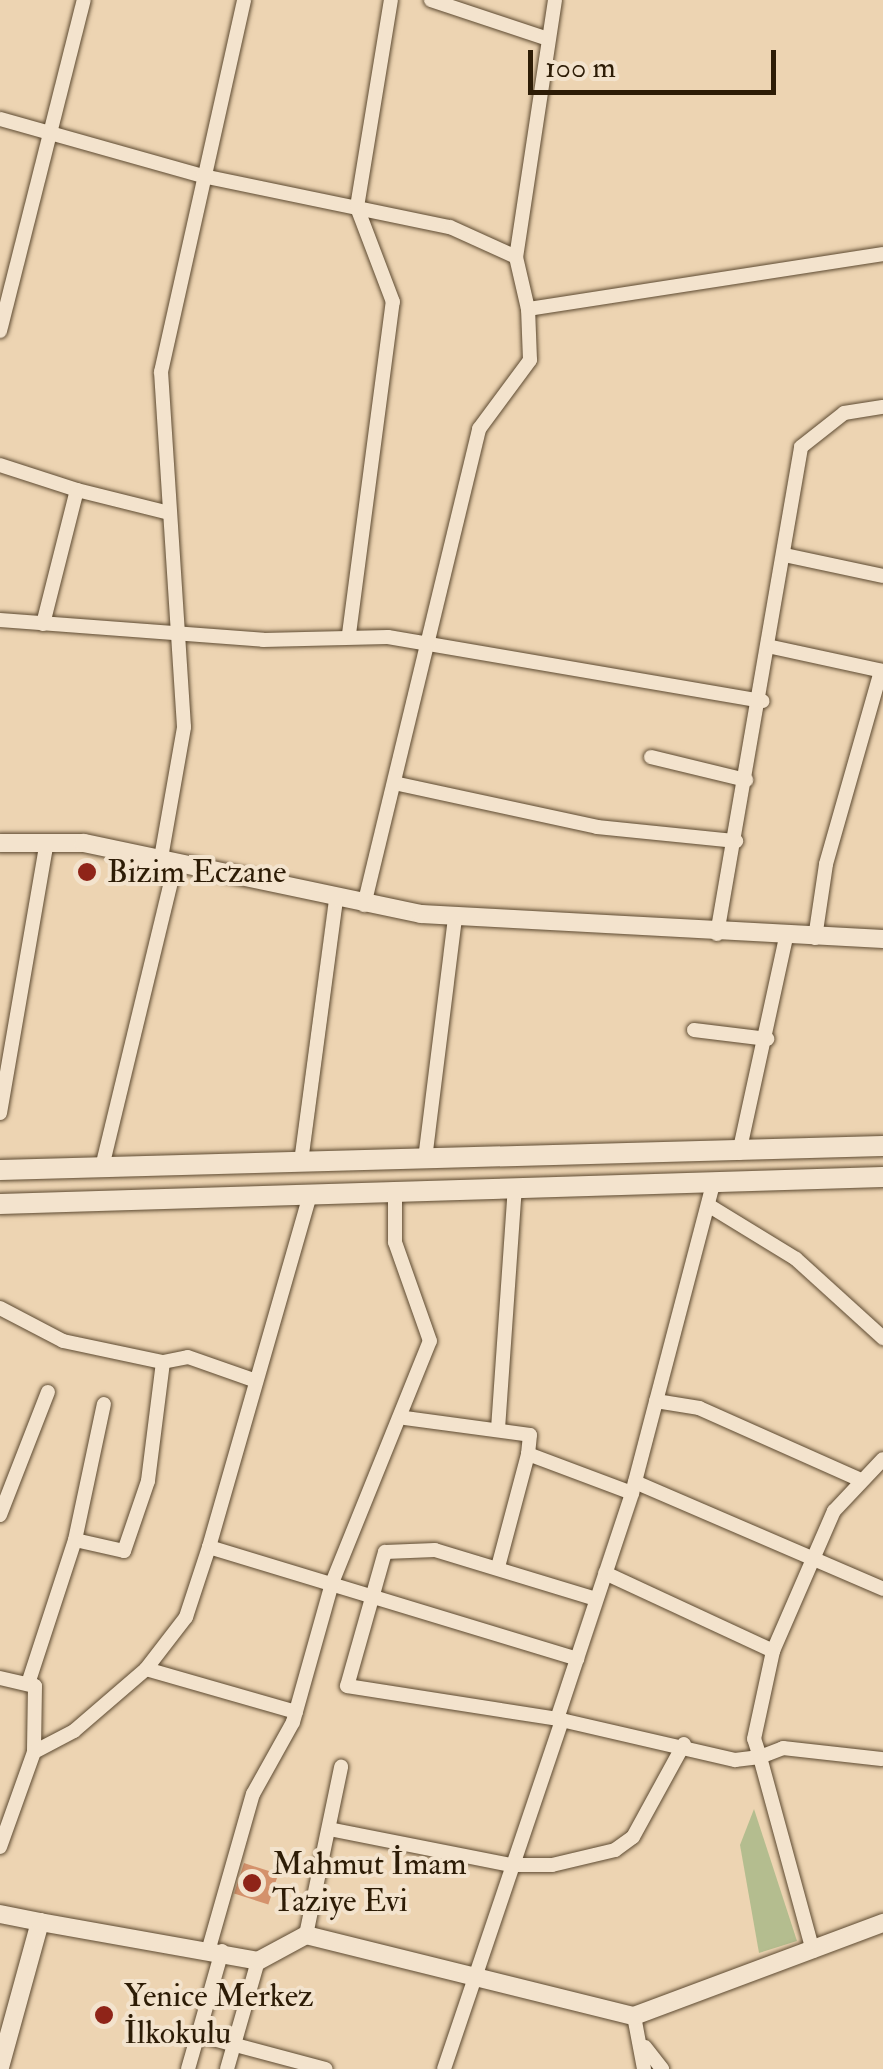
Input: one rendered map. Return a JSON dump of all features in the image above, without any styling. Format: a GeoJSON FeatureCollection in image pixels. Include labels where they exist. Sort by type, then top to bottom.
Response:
{"type":"FeatureCollection","features":[{"type":"Feature","properties":{"kind":"main road"},"geometry":{"type":"LineString","coordinates":[[0,1170],[740,1153],[883,1146]]}},
{"type":"Feature","properties":{"kind":"main road"},"geometry":{"type":"LineString","coordinates":[[0,1204],[883,1177]]}},
{"type":"Feature","properties":{"kind":"street"},"geometry":{"type":"LineString","coordinates":[[0,331],[84,0]]}},
{"type":"Feature","properties":{"kind":"street"},"geometry":{"type":"LineString","coordinates":[[102,1167],[169,860],[184,728],[183,635],[164,512],[161,372],[244,0]]}},
{"type":"Feature","properties":{"kind":"street"},"geometry":{"type":"LineString","coordinates":[[349,634],[393,302],[356,208],[391,0]]}},
{"type":"Feature","properties":{"kind":"street"},"geometry":{"type":"LineString","coordinates":[[431,0],[546,38]]}},
{"type":"Feature","properties":{"kind":"street"},"geometry":{"type":"LineString","coordinates":[[364,905],[478,429],[530,360],[528,309],[516,257],[546,38],[555,0]]}},
{"type":"Feature","properties":{"kind":"street"},"geometry":{"type":"LineString","coordinates":[[0,118],[203,176],[450,228],[516,257]]}},
{"type":"Feature","properties":{"kind":"street"},"geometry":{"type":"LineString","coordinates":[[528,309],[883,254]]}},
{"type":"Feature","properties":{"kind":"street"},"geometry":{"type":"LineString","coordinates":[[716,934],[763,700],[801,447],[844,413],[883,407]]}},
{"type":"Feature","properties":{"kind":"street"},"geometry":{"type":"LineString","coordinates":[[0,465],[164,512]]}},
{"type":"Feature","properties":{"kind":"street"},"geometry":{"type":"LineString","coordinates":[[43,624],[78,490]]}},
{"type":"Feature","properties":{"kind":"street"},"geometry":{"type":"LineString","coordinates":[[785,555],[883,576]]}},
{"type":"Feature","properties":{"kind":"street"},"geometry":{"type":"LineString","coordinates":[[0,620],[183,635],[349,634],[763,700]]}},
{"type":"Feature","properties":{"kind":"street"},"geometry":{"type":"LineString","coordinates":[[772,647],[882,671],[826,864],[815,938]]}},
{"type":"Feature","properties":{"kind":"street"},"geometry":{"type":"LineString","coordinates":[[652,757],[746,780]]}},
{"type":"Feature","properties":{"kind":"street"},"geometry":{"type":"LineString","coordinates":[[394,783],[597,827],[736,841]]}},
{"type":"Feature","properties":{"kind":"street"},"geometry":{"type":"LineString","coordinates":[[0,1113],[47,842]]}},
{"type":"Feature","properties":{"kind":"street"},"geometry":{"type":"LineString","coordinates":[[0,843],[47,842],[169,860],[336,900],[455,917],[786,938],[883,939]]}},
{"type":"Feature","properties":{"kind":"street"},"geometry":{"type":"LineString","coordinates":[[302,1162],[336,900]]}},
{"type":"Feature","properties":{"kind":"street"},"geometry":{"type":"LineString","coordinates":[[425,1159],[455,917]]}},
{"type":"Feature","properties":{"kind":"street"},"geometry":{"type":"LineString","coordinates":[[740,1153],[786,938]]}},
{"type":"Feature","properties":{"kind":"street"},"geometry":{"type":"LineString","coordinates":[[694,1030],[767,1039]]}},
{"type":"Feature","properties":{"kind":"street"},"geometry":{"type":"LineString","coordinates":[[444,2069],[470,1976],[511,1865],[633,1488],[714,1182]]}},
{"type":"Feature","properties":{"kind":"street"},"geometry":{"type":"LineString","coordinates":[[498,1429],[515,1188]]}},
{"type":"Feature","properties":{"kind":"street"},"geometry":{"type":"LineString","coordinates":[[188,2069],[253,1794],[296,1712],[332,1583],[404,1418],[430,1341],[395,1242],[395,1189]]}},
{"type":"Feature","properties":{"kind":"street"},"geometry":{"type":"LineString","coordinates":[[34,1752],[74,1731],[146,1669],[186,1616],[310,1194]]}},
{"type":"Feature","properties":{"kind":"street"},"geometry":{"type":"LineString","coordinates":[[708,1204],[796,1259],[883,1338]]}},
{"type":"Feature","properties":{"kind":"street"},"geometry":{"type":"LineString","coordinates":[[0,1308],[64,1341],[163,1362],[188,1356],[256,1382]]}},
{"type":"Feature","properties":{"kind":"street"},"geometry":{"type":"LineString","coordinates":[[75,1540],[124,1552],[148,1481],[163,1362]]}},
{"type":"Feature","properties":{"kind":"street"},"geometry":{"type":"LineString","coordinates":[[0,1515],[48,1392]]}},
{"type":"Feature","properties":{"kind":"street"},"geometry":{"type":"LineString","coordinates":[[656,1401],[699,1408],[861,1480]]}},
{"type":"Feature","properties":{"kind":"street"},"geometry":{"type":"LineString","coordinates":[[28,1684],[75,1540],[104,1404]]}},
{"type":"Feature","properties":{"kind":"street"},"geometry":{"type":"LineString","coordinates":[[404,1418],[530,1434],[498,1567]]}},
{"type":"Feature","properties":{"kind":"street"},"geometry":{"type":"LineString","coordinates":[[528,1454],[633,1488],[883,1589]]}},
{"type":"Feature","properties":{"kind":"street"},"geometry":{"type":"LineString","coordinates":[[813,1951],[754,1739],[774,1651],[834,1511],[883,1460]]}},
{"type":"Feature","properties":{"kind":"street"},"geometry":{"type":"LineString","coordinates":[[209,1547],[332,1583],[366,1599],[577,1659]]}},
{"type":"Feature","properties":{"kind":"street"},"geometry":{"type":"LineString","coordinates":[[596,1599],[435,1550],[385,1552],[366,1599],[346,1686],[559,1720],[684,1744],[735,1760],[760,1757],[783,1748],[882,1762]]}},
{"type":"Feature","properties":{"kind":"street"},"geometry":{"type":"LineString","coordinates":[[605,1573],[774,1651]]}},
{"type":"Feature","properties":{"kind":"street"},"geometry":{"type":"LineString","coordinates":[[146,1669],[296,1712]]}},
{"type":"Feature","properties":{"kind":"street"},"geometry":{"type":"LineString","coordinates":[[0,1678],[35,1686],[34,1752],[0,1847]]}},
{"type":"Feature","properties":{"kind":"street"},"geometry":{"type":"LineString","coordinates":[[330,1829],[511,1865],[552,1865],[625,1844],[684,1744]]}},
{"type":"Feature","properties":{"kind":"street"},"geometry":{"type":"LineString","coordinates":[[306,1936],[341,1767]]}},
{"type":"Feature","properties":{"kind":"street"},"geometry":{"type":"LineString","coordinates":[[0,1914],[215,1950],[258,1961],[306,1936],[634,2016],[883,1924]]}},
{"type":"Feature","properties":{"kind":"street"},"geometry":{"type":"LineString","coordinates":[[1,2060],[40,1922]]}},
{"type":"Feature","properties":{"kind":"street"},"geometry":{"type":"LineString","coordinates":[[227,2069],[258,1961]]}},
{"type":"Feature","properties":{"kind":"street"},"geometry":{"type":"LineString","coordinates":[[634,2016],[644,2046],[644,2069]]}},
{"type":"Feature","properties":{"kind":"street"},"geometry":{"type":"LineString","coordinates":[[198,2035],[326,2069]]}},
{"type":"Feature","properties":{"kind":"street"},"geometry":{"type":"LineString","coordinates":[[644,2046],[662,2069]]}},
{"type":"Feature","properties":{"kind":"green space"},"geometry":{"type":"Polygon","coordinates":[[[754,1809],[797,1941],[759,1953],[740,1845],[754,1809]]]}},
{"type":"Feature","properties":{"kind":"building","name":"Mahmut İmam Taziye Evi"},"geometry":{"type":"Polygon","coordinates":[[[244,1863],[278,1874],[268,1905],[234,1893],[244,1863]]]}},
{"type":"Feature","properties":{"kind":"place","name":"Bizim Eczane"},"geometry":{"type":"Point","coordinates":[87,872]}},
{"type":"Feature","properties":{"kind":"place","name":"Mahmut İmam Taziye Evi"},"geometry":{"type":"Point","coordinates":[252,1883]}},
{"type":"Feature","properties":{"kind":"place","name":"Yenice Merkez İlkokulu"},"geometry":{"type":"Point","coordinates":[104,2015]}}]}
